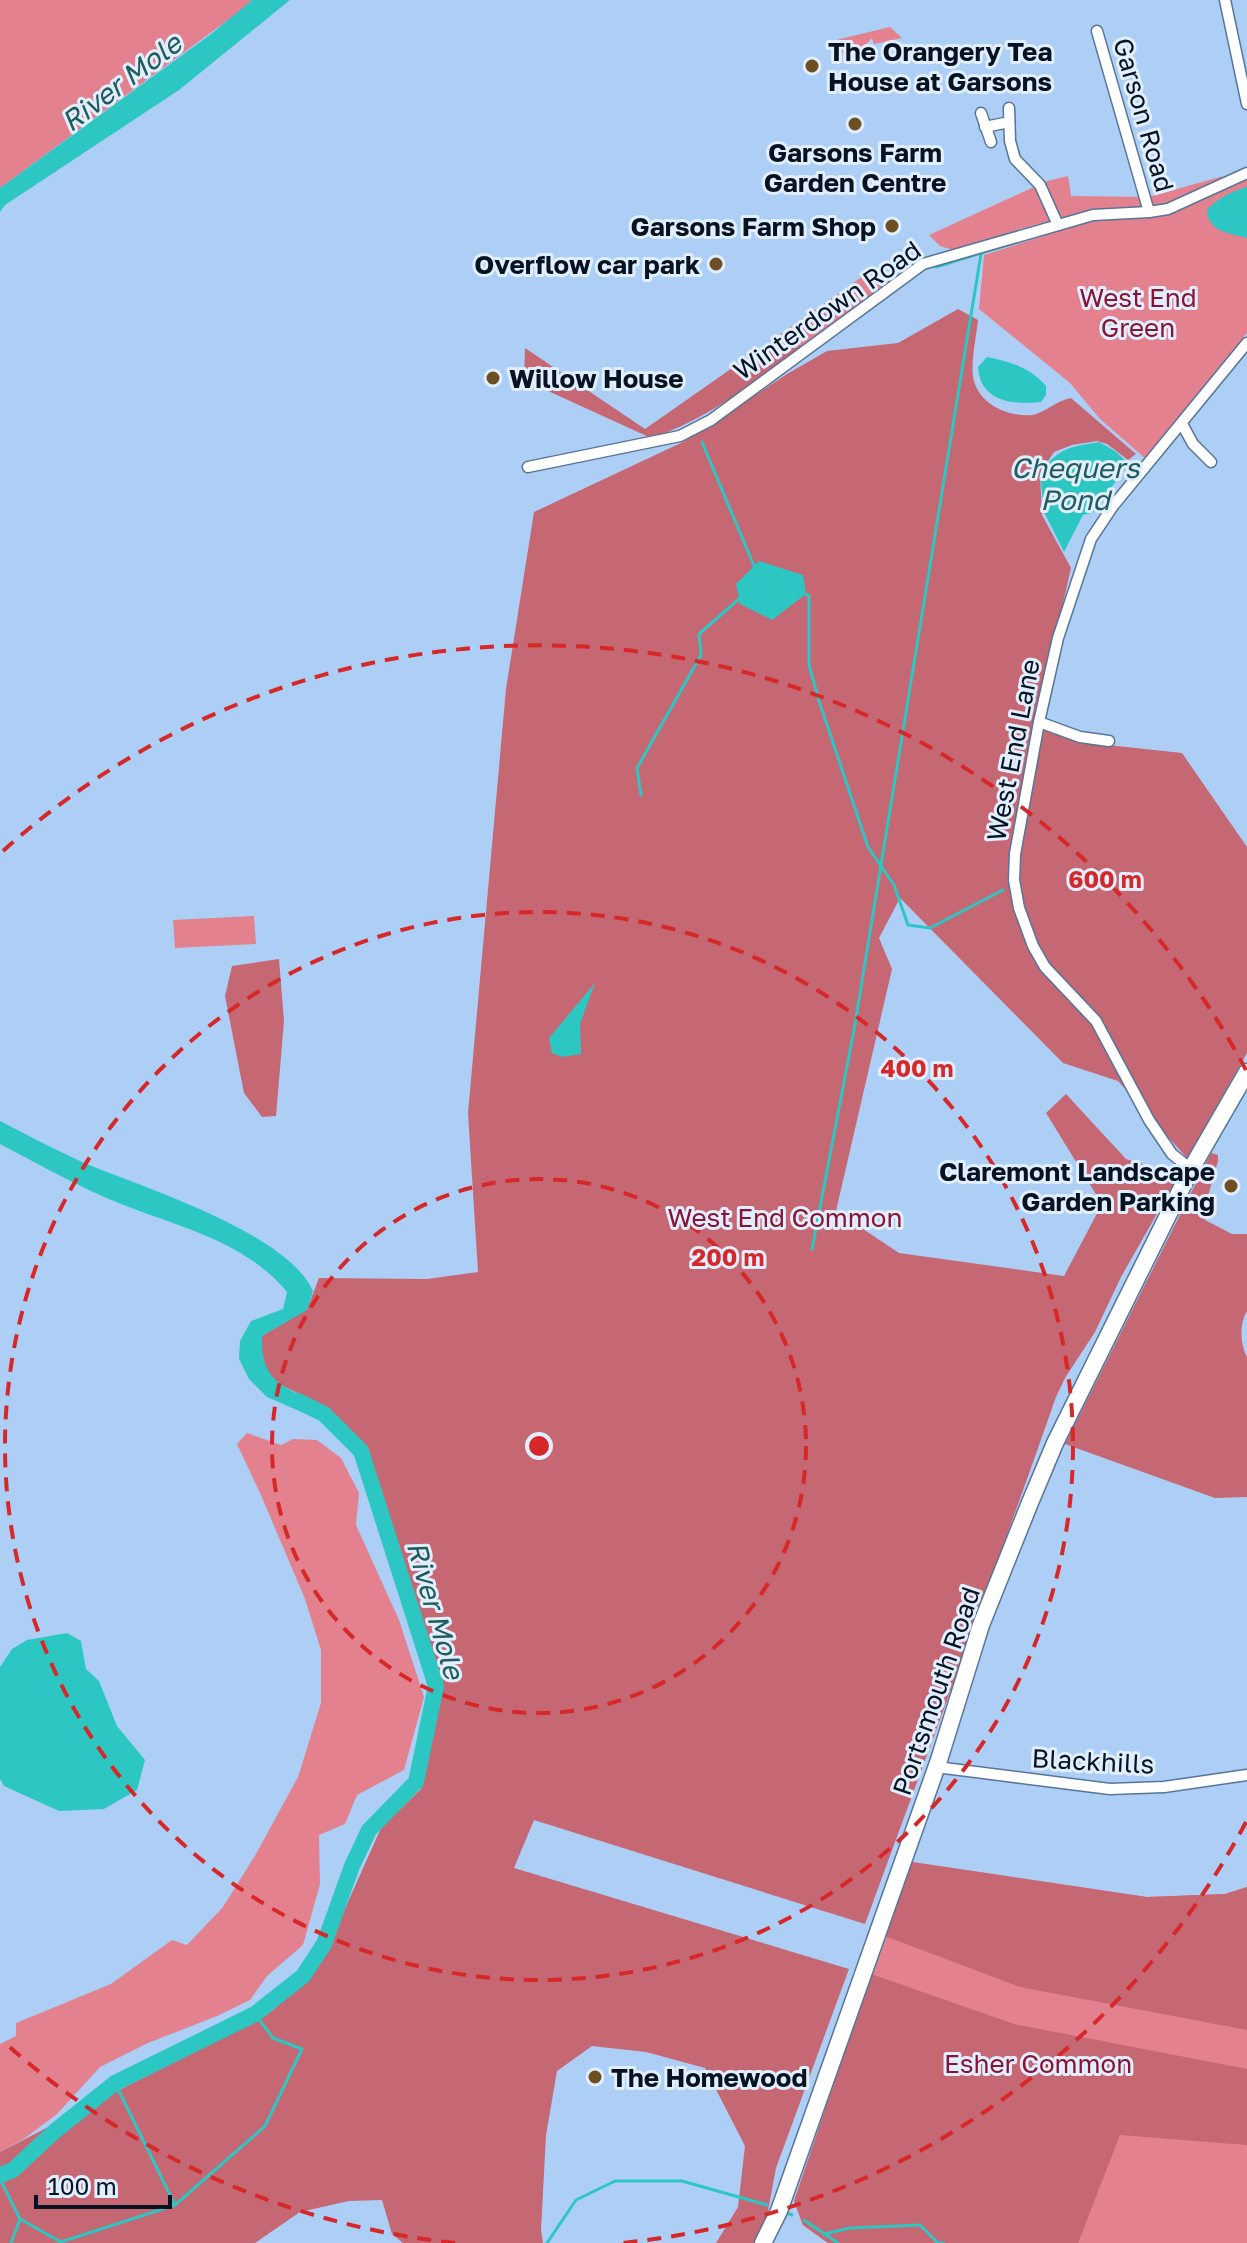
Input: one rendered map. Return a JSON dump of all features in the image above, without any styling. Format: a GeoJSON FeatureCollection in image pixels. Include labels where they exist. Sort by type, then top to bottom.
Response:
{"type":"FeatureCollection","features":[{"type":"Feature","properties":{"kind":"main road","name":"Portsmouth Road"},"geometry":{"type":"LineString","coordinates":[[763,2243],[779,2211],[936,1767],[981,1625],[1029,1505],[1055,1443],[1191,1169],[1247,1072]]}},
{"type":"Feature","properties":{"kind":"street"},"geometry":{"type":"LineString","coordinates":[[1225,0],[1244,71],[1247,104]]}},
{"type":"Feature","properties":{"kind":"street","name":"Garson Road"},"geometry":{"type":"LineString","coordinates":[[1097,31],[1149,212]]}},
{"type":"Feature","properties":{"kind":"street"},"geometry":{"type":"LineString","coordinates":[[1009,108],[1015,159],[1040,185],[1058,225]]}},
{"type":"Feature","properties":{"kind":"street"},"geometry":{"type":"LineString","coordinates":[[981,113],[991,142]]}},
{"type":"Feature","properties":{"kind":"street"},"geometry":{"type":"LineString","coordinates":[[985,127],[1009,122]]}},
{"type":"Feature","properties":{"kind":"street","name":"Winterdown Road"},"geometry":{"type":"LineString","coordinates":[[528,467],[680,436],[711,420],[923,264],[1093,215],[1149,212],[1189,201],[1247,173]]}},
{"type":"Feature","properties":{"kind":"street","name":"West End Lane"},"geometry":{"type":"LineString","coordinates":[[1191,1169],[1172,1154],[1149,1120],[1096,1021],[1045,967],[1033,946],[1019,908],[1014,880],[1015,854],[1039,722],[1070,595],[1091,539],[1113,506],[1247,343]]}},
{"type":"Feature","properties":{"kind":"street"},"geometry":{"type":"LineString","coordinates":[[1182,424],[1193,444],[1211,462]]}},
{"type":"Feature","properties":{"kind":"street"},"geometry":{"type":"LineString","coordinates":[[1039,722],[1080,737],[1109,741]]}},
{"type":"Feature","properties":{"kind":"street","name":"Blackhills"},"geometry":{"type":"LineString","coordinates":[[936,1767],[1110,1789],[1164,1787],[1247,1775]]}},
{"type":"Feature","properties":{"kind":"green space"},"geometry":{"type":"Polygon","coordinates":[[[0,0],[255,0],[0,188],[0,0]]]}},
{"type":"Feature","properties":{"kind":"green space"},"geometry":{"type":"Polygon","coordinates":[[[890,27],[902,38],[874,44],[872,38],[860,51],[845,58],[836,40],[890,27]]]}},
{"type":"Feature","properties":{"kind":"green space"},"geometry":{"type":"Polygon","coordinates":[[[1068,176],[1071,196],[1149,197],[1223,176],[1186,198],[1140,209],[1047,222],[953,250],[940,246],[929,235],[1047,181],[1068,176]]]}},
{"type":"Feature","properties":{"kind":"green space","name":"West End Green"},"geometry":{"type":"Polygon","coordinates":[[[1247,176],[1247,333],[1146,459],[1100,419],[1070,383],[979,309],[984,255],[1103,217],[1150,215],[1247,176]]]}},
{"type":"Feature","properties":{"kind":"green space"},"geometry":{"type":"Polygon","coordinates":[[[877,272],[889,275],[890,283],[802,348],[788,329],[866,274],[877,272]]]}},
{"type":"Feature","properties":{"kind":"green space","name":"West End Common"},"geometry":{"type":"Polygon","coordinates":[[[958,309],[978,320],[973,377],[987,401],[1013,414],[1032,415],[1071,398],[1136,454],[1128,460],[1107,444],[1097,441],[1072,445],[1054,452],[1040,473],[1042,515],[1071,568],[1036,722],[1089,743],[1182,753],[1247,847],[1247,1053],[1187,1158],[1118,1081],[1063,1063],[900,898],[879,938],[892,969],[836,1211],[899,1253],[1064,1276],[1102,1204],[1046,1113],[1066,1094],[1126,1159],[1179,1175],[1121,1277],[1095,1332],[1056,1397],[865,1924],[534,1820],[514,1868],[849,1969],[776,2168],[762,2243],[716,2243],[738,2207],[745,2146],[705,2068],[646,2052],[592,2046],[557,2071],[546,2135],[543,2243],[403,2243],[392,2234],[382,2200],[349,2201],[300,2212],[255,2243],[0,2243],[0,2152],[272,2011],[322,1960],[381,1828],[421,1789],[440,1683],[367,1447],[320,1404],[273,1381],[261,1359],[262,1336],[307,1309],[319,1278],[427,1279],[478,1272],[468,1113],[506,689],[534,512],[685,441],[827,351],[898,343],[958,309]]]}},
{"type":"Feature","properties":{"kind":"green space"},"geometry":{"type":"Polygon","coordinates":[[[788,329],[802,348],[711,410],[651,438],[524,380],[525,348],[645,429],[788,329]]]}},
{"type":"Feature","properties":{"kind":"green space"},"geometry":{"type":"Polygon","coordinates":[[[254,916],[256,944],[175,948],[173,920],[254,916]]]}},
{"type":"Feature","properties":{"kind":"green space"},"geometry":{"type":"Polygon","coordinates":[[[279,959],[284,1021],[276,1116],[262,1117],[244,1093],[225,996],[232,966],[279,959]]]}},
{"type":"Feature","properties":{"kind":"green space"},"geometry":{"type":"Polygon","coordinates":[[[1211,1153],[1218,1155],[1218,1161],[1206,1203],[1205,1220],[1232,1234],[1247,1234],[1247,1311],[1241,1334],[1247,1357],[1247,1497],[1215,1498],[1065,1444],[1211,1153]]]}},
{"type":"Feature","properties":{"kind":"green space"},"geometry":{"type":"Polygon","coordinates":[[[247,1433],[281,1445],[293,1439],[317,1440],[341,1458],[359,1493],[356,1525],[399,1620],[424,1697],[404,1770],[357,1795],[345,1824],[319,1835],[320,1884],[303,1945],[267,1976],[250,2000],[100,2067],[57,2114],[0,2152],[0,2044],[16,2036],[16,2023],[111,1984],[172,1940],[187,1945],[223,1907],[298,1777],[321,1703],[321,1650],[305,1599],[237,1444],[247,1433]]]}},
{"type":"Feature","properties":{"kind":"green space","name":"Esher Common"},"geometry":{"type":"Polygon","coordinates":[[[912,1862],[1147,1897],[1225,1894],[1247,1887],[1247,2243],[828,2243],[803,2225],[794,2201],[912,1862]]]}},
{"type":"Feature","properties":{"kind":"green space"},"geometry":{"type":"Polygon","coordinates":[[[912,1862],[1147,1897],[1225,1894],[1247,1887],[1247,2030],[1020,1987],[885,1936],[912,1862]]]}},
{"type":"Feature","properties":{"kind":"green space"},"geometry":{"type":"Polygon","coordinates":[[[871,1974],[1014,2024],[1247,2069],[1247,2145],[1120,2135],[1078,2243],[828,2243],[803,2225],[794,2201],[871,1974]]]}},
{"type":"Feature","properties":{"kind":"water"},"geometry":{"type":"Polygon","coordinates":[[[252,0],[290,0],[179,90],[5,205],[0,212],[0,188],[211,34],[252,0]]]}},
{"type":"Feature","properties":{"kind":"water"},"geometry":{"type":"Polygon","coordinates":[[[1247,187],[1247,238],[1215,227],[1207,210],[1225,196],[1247,187]]]}},
{"type":"Feature","properties":{"kind":"water"},"geometry":{"type":"Polygon","coordinates":[[[987,357],[1019,366],[1033,374],[1046,386],[1046,395],[1041,402],[1020,403],[991,394],[980,379],[978,367],[987,357]]]}},
{"type":"Feature","properties":{"kind":"water","name":"Chequers Pond"},"geometry":{"type":"Polygon","coordinates":[[[1099,442],[1128,463],[1095,512],[1083,515],[1064,552],[1044,512],[1040,473],[1065,450],[1099,442]]]}},
{"type":"Feature","properties":{"kind":"water"},"geometry":{"type":"Polygon","coordinates":[[[759,561],[803,575],[806,594],[772,620],[740,604],[736,584],[759,561]]]}},
{"type":"Feature","properties":{"kind":"water"},"geometry":{"type":"Polygon","coordinates":[[[595,983],[580,1024],[581,1054],[562,1057],[552,1053],[549,1038],[595,983]]]}},
{"type":"Feature","properties":{"kind":"water"},"geometry":{"type":"Polygon","coordinates":[[[0,1121],[82,1162],[174,1198],[244,1231],[274,1249],[298,1270],[313,1291],[307,1310],[262,1336],[263,1352],[265,1364],[277,1381],[320,1405],[313,1417],[267,1397],[249,1379],[239,1359],[240,1341],[251,1321],[283,1309],[287,1292],[270,1275],[231,1248],[105,1197],[0,1144],[0,1121]]]}},
{"type":"Feature","properties":{"kind":"water"},"geometry":{"type":"Polygon","coordinates":[[[67,1633],[81,1641],[86,1669],[99,1681],[117,1726],[145,1760],[137,1790],[104,1809],[59,1811],[4,1786],[0,1779],[0,1667],[12,1649],[27,1640],[67,1633]]]}},
{"type":"Feature","properties":{"kind":"waterway"},"geometry":{"type":"LineString","coordinates":[[936,267],[1020,241]]}},
{"type":"Feature","properties":{"kind":"waterway"},"geometry":{"type":"LineString","coordinates":[[812,1249],[854,1030],[981,254]]}},
{"type":"Feature","properties":{"kind":"waterway"},"geometry":{"type":"LineString","coordinates":[[702,442],[754,566]]}},
{"type":"Feature","properties":{"kind":"waterway"},"geometry":{"type":"LineString","coordinates":[[806,594],[809,596],[809,665],[820,704],[868,847],[894,885],[908,925],[930,928],[1003,890]]}},
{"type":"Feature","properties":{"kind":"waterway"},"geometry":{"type":"LineString","coordinates":[[641,795],[637,768],[701,655],[699,634],[739,599]]}},
{"type":"Feature","properties":{"kind":"waterway","name":"River Mole"},"geometry":{"type":"LineString","coordinates":[[0,2175],[13,2170],[55,2131],[115,2083],[255,2014],[303,1976],[324,1944],[352,1866],[369,1830],[416,1782],[436,1686],[361,1451],[324,1414],[298,1401]]}},
{"type":"Feature","properties":{"kind":"waterway"},"geometry":{"type":"LineString","coordinates":[[20,2219],[61,2242],[175,2205],[265,2126],[302,2049],[273,2038],[255,2014]]}},
{"type":"Feature","properties":{"kind":"waterway"},"geometry":{"type":"LineString","coordinates":[[115,2083],[175,2205]]}},
{"type":"Feature","properties":{"kind":"waterway"},"geometry":{"type":"LineString","coordinates":[[0,2179],[20,2219],[11,2243]]}},
{"type":"Feature","properties":{"kind":"waterway"},"geometry":{"type":"LineString","coordinates":[[547,2243],[576,2200],[615,2181],[682,2181],[767,2205]]}},
{"type":"Feature","properties":{"kind":"waterway"},"geometry":{"type":"LineString","coordinates":[[787,2213],[792,2215]]}},
{"type":"Feature","properties":{"kind":"waterway"},"geometry":{"type":"LineString","coordinates":[[804,2220],[838,2243]]}},
{"type":"Feature","properties":{"kind":"waterway"},"geometry":{"type":"LineString","coordinates":[[824,2234],[850,2228],[920,2225],[938,2243],[943,2243]]}},
{"type":"Feature","properties":{"kind":"place","name":"The Orangery Tea House at Garsons"},"geometry":{"type":"Point","coordinates":[812,66]}},
{"type":"Feature","properties":{"kind":"place","name":"Garsons Farm Garden Centre"},"geometry":{"type":"Point","coordinates":[855,124]}},
{"type":"Feature","properties":{"kind":"place","name":"Garsons Farm Shop"},"geometry":{"type":"Point","coordinates":[892,226]}},
{"type":"Feature","properties":{"kind":"place","name":"Overflow car park"},"geometry":{"type":"Point","coordinates":[716,264]}},
{"type":"Feature","properties":{"kind":"place","name":"Willow House"},"geometry":{"type":"Point","coordinates":[493,378]}},
{"type":"Feature","properties":{"kind":"place","name":"Claremont Landscape Garden Parking"},"geometry":{"type":"Point","coordinates":[1231,1186]}},
{"type":"Feature","properties":{"kind":"place","name":"The Homewood"},"geometry":{"type":"Point","coordinates":[595,2077]}}]}
